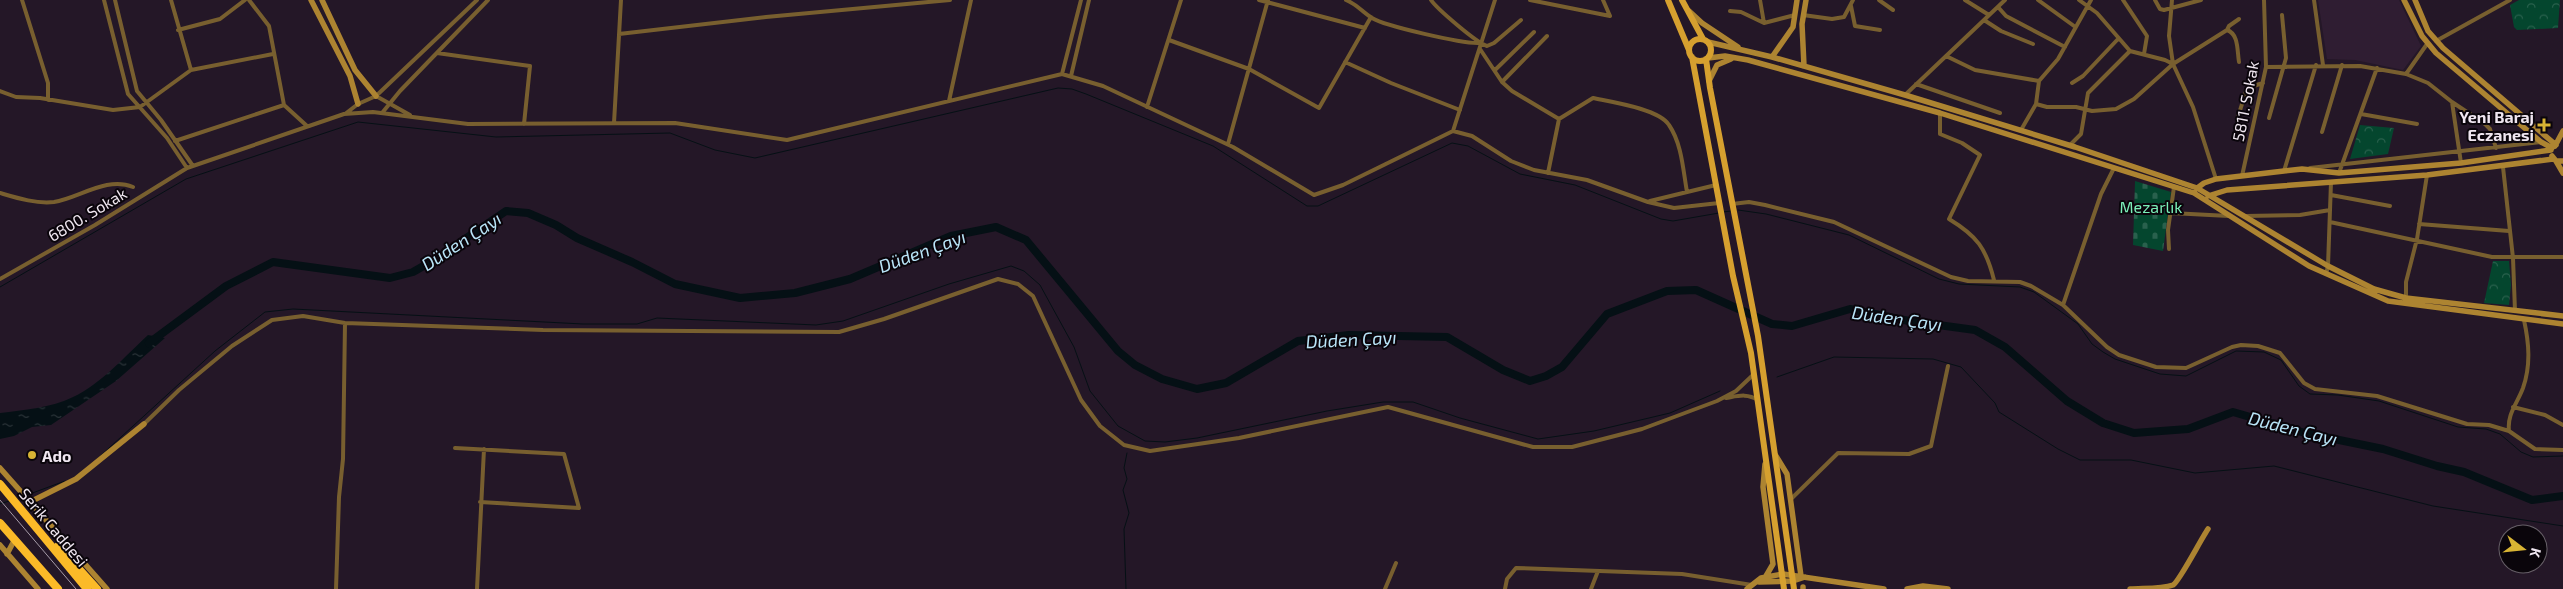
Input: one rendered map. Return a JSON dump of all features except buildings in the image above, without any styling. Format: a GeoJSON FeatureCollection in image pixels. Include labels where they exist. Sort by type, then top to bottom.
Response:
{"type":"FeatureCollection","features":[{"type":"Feature","properties":{"kind":"highway","name":"Serik Caddesi"},"geometry":{"type":"LineString","coordinates":[[0,484],[87,589]]}},
{"type":"Feature","properties":{"kind":"highway"},"geometry":{"type":"LineString","coordinates":[[18,506],[42,522],[97,589]]}},
{"type":"Feature","properties":{"kind":"highway"},"geometry":{"type":"LineString","coordinates":[[0,523],[58,589]]}},
{"type":"Feature","properties":{"kind":"highway"},"geometry":{"type":"LineString","coordinates":[[36,564],[53,589]]}},
{"type":"Feature","properties":{"kind":"main road"},"geometry":{"type":"LineString","coordinates":[[1668,0],[1692,57],[1733,276],[1747,335],[1759,401],[1784,589]]}},
{"type":"Feature","properties":{"kind":"main road"},"geometry":{"type":"LineString","coordinates":[[1682,0],[1711,48],[1707,58],[1709,81],[1758,336],[1794,589]]}},
{"type":"Feature","properties":{"kind":"main road"},"geometry":{"type":"LineString","coordinates":[[1689,50],[1694,41],[1706,41]]}},
{"type":"Feature","properties":{"kind":"main road"},"geometry":{"type":"LineString","coordinates":[[1692,57],[1698,61],[1707,58]]}},
{"type":"Feature","properties":{"kind":"street"},"geometry":{"type":"LineString","coordinates":[[22,0],[48,82],[48,100]]}},
{"type":"Feature","properties":{"kind":"street"},"geometry":{"type":"LineString","coordinates":[[104,0],[128,94],[170,142],[187,168]]}},
{"type":"Feature","properties":{"kind":"street"},"geometry":{"type":"LineString","coordinates":[[114,0],[137,91],[193,166]]}},
{"type":"Feature","properties":{"kind":"street"},"geometry":{"type":"LineString","coordinates":[[171,0],[178,30],[191,70]]}},
{"type":"Feature","properties":{"kind":"street"},"geometry":{"type":"LineString","coordinates":[[178,30],[220,19],[245,0]]}},
{"type":"Feature","properties":{"kind":"street"},"geometry":{"type":"LineString","coordinates":[[249,0],[268,26],[284,104],[307,126]]}},
{"type":"Feature","properties":{"kind":"street"},"geometry":{"type":"LineString","coordinates":[[311,0],[350,76],[362,112]]}},
{"type":"Feature","properties":{"kind":"street"},"geometry":{"type":"LineString","coordinates":[[322,0],[356,70],[376,96],[415,116]]}},
{"type":"Feature","properties":{"kind":"street"},"geometry":{"type":"LineString","coordinates":[[344,114],[358,104],[376,96],[477,0]]}},
{"type":"Feature","properties":{"kind":"street"},"geometry":{"type":"LineString","coordinates":[[382,113],[400,91],[488,0]]}},
{"type":"Feature","properties":{"kind":"street"},"geometry":{"type":"LineString","coordinates":[[614,124],[621,0]]}},
{"type":"Feature","properties":{"kind":"street"},"geometry":{"type":"LineString","coordinates":[[619,34],[766,17],[950,0]]}},
{"type":"Feature","properties":{"kind":"street"},"geometry":{"type":"LineString","coordinates":[[950,101],[971,0]]}},
{"type":"Feature","properties":{"kind":"street"},"geometry":{"type":"LineString","coordinates":[[1062,74],[1081,0]]}},
{"type":"Feature","properties":{"kind":"street"},"geometry":{"type":"LineString","coordinates":[[1071,76],[1089,0]]}},
{"type":"Feature","properties":{"kind":"street"},"geometry":{"type":"LineString","coordinates":[[1147,107],[1181,0]]}},
{"type":"Feature","properties":{"kind":"street"},"geometry":{"type":"LineString","coordinates":[[1259,0],[1365,28]]}},
{"type":"Feature","properties":{"kind":"street"},"geometry":{"type":"LineString","coordinates":[[1346,0],[1360,6],[1371,17],[1450,40],[1487,46],[1494,44],[1520,20]]}},
{"type":"Feature","properties":{"kind":"street"},"geometry":{"type":"LineString","coordinates":[[1360,6],[1362,0]]}},
{"type":"Feature","properties":{"kind":"street"},"geometry":{"type":"LineString","coordinates":[[1431,0],[1438,10],[1448,15],[1480,45],[1502,82],[1526,101],[1559,119]]}},
{"type":"Feature","properties":{"kind":"street"},"geometry":{"type":"LineString","coordinates":[[1453,131],[1494,0]]}},
{"type":"Feature","properties":{"kind":"street"},"geometry":{"type":"LineString","coordinates":[[1530,0],[1610,16],[1603,0]]}},
{"type":"Feature","properties":{"kind":"street"},"geometry":{"type":"LineString","coordinates":[[1760,0],[1764,23]]}},
{"type":"Feature","properties":{"kind":"street"},"geometry":{"type":"LineString","coordinates":[[1772,57],[1793,27],[1797,0]]}},
{"type":"Feature","properties":{"kind":"street"},"geometry":{"type":"LineString","coordinates":[[1804,66],[1803,15],[1806,0]]}},
{"type":"Feature","properties":{"kind":"street"},"geometry":{"type":"LineString","coordinates":[[1803,15],[1832,19],[1844,17],[1853,0]]}},
{"type":"Feature","properties":{"kind":"street"},"geometry":{"type":"LineString","coordinates":[[1879,0],[1893,10]]}},
{"type":"Feature","properties":{"kind":"street"},"geometry":{"type":"LineString","coordinates":[[1966,0],[1989,15]]}},
{"type":"Feature","properties":{"kind":"street"},"geometry":{"type":"LineString","coordinates":[[1905,95],[2005,0]]}},
{"type":"Feature","properties":{"kind":"street"},"geometry":{"type":"LineString","coordinates":[[2038,0],[2074,26]]}},
{"type":"Feature","properties":{"kind":"street"},"geometry":{"type":"LineString","coordinates":[[2079,0],[2097,13],[2130,51],[2173,64]]}},
{"type":"Feature","properties":{"kind":"street"},"geometry":{"type":"LineString","coordinates":[[2021,130],[2036,104],[2038,81],[2058,59],[2074,26],[2091,0]]}},
{"type":"Feature","properties":{"kind":"street"},"geometry":{"type":"LineString","coordinates":[[2123,0],[2147,36],[2144,54]]}},
{"type":"Feature","properties":{"kind":"street"},"geometry":{"type":"LineString","coordinates":[[2155,0],[2161,10],[2171,9],[2200,0]]}},
{"type":"Feature","properties":{"kind":"street"},"geometry":{"type":"LineString","coordinates":[[2172,0],[2169,36],[2173,64],[2193,107],[2216,179]]}},
{"type":"Feature","properties":{"kind":"street","name":"5811. Sokak"},"geometry":{"type":"LineString","coordinates":[[2242,176],[2266,67],[2264,0]]}},
{"type":"Feature","properties":{"kind":"street"},"geometry":{"type":"LineString","coordinates":[[2314,0],[2323,65]]}},
{"type":"Feature","properties":{"kind":"street"},"geometry":{"type":"LineString","coordinates":[[2404,0],[2427,44],[2542,142],[2554,147]]}},
{"type":"Feature","properties":{"kind":"street"},"geometry":{"type":"LineString","coordinates":[[2415,0],[2421,17],[2436,41],[2543,133],[2554,147]]}},
{"type":"Feature","properties":{"kind":"street"},"geometry":{"type":"LineString","coordinates":[[2436,41],[2510,0]]}},
{"type":"Feature","properties":{"kind":"street"},"geometry":{"type":"LineString","coordinates":[[1228,144],[1268,2]]}},
{"type":"Feature","properties":{"kind":"street"},"geometry":{"type":"LineString","coordinates":[[1851,6],[1855,26],[1880,30]]}},
{"type":"Feature","properties":{"kind":"street"},"geometry":{"type":"LineString","coordinates":[[1685,7],[1702,23],[1744,50]]}},
{"type":"Feature","properties":{"kind":"street"},"geometry":{"type":"LineString","coordinates":[[1998,7],[2006,16],[2065,47]]}},
{"type":"Feature","properties":{"kind":"street"},"geometry":{"type":"LineString","coordinates":[[1730,10],[1741,12],[1764,23],[1795,15]]}},
{"type":"Feature","properties":{"kind":"street"},"geometry":{"type":"LineString","coordinates":[[2269,118],[2286,58],[2282,15]]}},
{"type":"Feature","properties":{"kind":"street"},"geometry":{"type":"LineString","coordinates":[[1169,40],[1249,69],[1319,108],[1371,17]]}},
{"type":"Feature","properties":{"kind":"street"},"geometry":{"type":"LineString","coordinates":[[2036,104],[2046,107],[2116,110],[2134,99],[2173,64],[2227,30],[2229,26],[2239,19]]}},
{"type":"Feature","properties":{"kind":"street"},"geometry":{"type":"LineString","coordinates":[[1984,20],[2001,31],[2032,44]]}},
{"type":"Feature","properties":{"kind":"street"},"geometry":{"type":"LineString","coordinates":[[2227,30],[2235,35],[2239,62]]}},
{"type":"Feature","properties":{"kind":"street"},"geometry":{"type":"LineString","coordinates":[[1495,70],[1534,32]]}},
{"type":"Feature","properties":{"kind":"street"},"geometry":{"type":"LineString","coordinates":[[1502,82],[1547,36]]}},
{"type":"Feature","properties":{"kind":"street"},"geometry":{"type":"LineString","coordinates":[[2072,83],[2083,76],[2118,39]]}},
{"type":"Feature","properties":{"kind":"street"},"geometry":{"type":"LineString","coordinates":[[1706,41],[1804,66],[2021,130],[2070,145],[2210,195],[2328,266],[2374,289],[2406,298],[2563,316]]}},
{"type":"Feature","properties":{"kind":"street"},"geometry":{"type":"LineString","coordinates":[[2406,74],[2427,44]]}},
{"type":"Feature","properties":{"kind":"street"},"geometry":{"type":"LineString","coordinates":[[2070,145],[2081,134],[2088,93],[2130,51]]}},
{"type":"Feature","properties":{"kind":"street"},"geometry":{"type":"LineString","coordinates":[[437,53],[530,66],[524,124]]}},
{"type":"Feature","properties":{"kind":"street"},"geometry":{"type":"LineString","coordinates":[[0,92],[16,97],[113,110],[140,107],[191,70],[273,54]]}},
{"type":"Feature","properties":{"kind":"street"},"geometry":{"type":"LineString","coordinates":[[1946,56],[1975,70],[2038,81]]}},
{"type":"Feature","properties":{"kind":"street"},"geometry":{"type":"LineString","coordinates":[[1707,58],[1736,58],[1940,113],[2174,187],[2195,190],[2216,179],[2542,142]]}},
{"type":"Feature","properties":{"kind":"street"},"geometry":{"type":"LineString","coordinates":[[1709,81],[1717,65],[1723,61],[1736,58]]}},
{"type":"Feature","properties":{"kind":"street"},"geometry":{"type":"LineString","coordinates":[[1345,62],[1391,83],[1460,110]]}},
{"type":"Feature","properties":{"kind":"street"},"geometry":{"type":"LineString","coordinates":[[2266,67],[2342,65],[2377,68],[2406,74],[2428,83],[2485,124],[2490,129],[2496,148]]}},
{"type":"Feature","properties":{"kind":"street"},"geometry":{"type":"LineString","coordinates":[[2322,132],[2342,65]]}},
{"type":"Feature","properties":{"kind":"street"},"geometry":{"type":"LineString","coordinates":[[2284,171],[2316,66]]}},
{"type":"Feature","properties":{"kind":"street"},"geometry":{"type":"LineString","coordinates":[[2339,173],[2377,68]]}},
{"type":"Feature","properties":{"kind":"street"},"geometry":{"type":"LineString","coordinates":[[344,114],[362,112],[382,113],[468,124],[674,123],[788,140],[1062,74],[1103,86],[1228,144],[1314,195],[1343,185],[1453,131],[1472,136],[1511,161],[1548,173],[1587,180],[1648,202],[1674,208],[1719,203]]}},
{"type":"Feature","properties":{"kind":"street"},"geometry":{"type":"LineString","coordinates":[[2237,120],[2247,88],[2262,83]]}},
{"type":"Feature","properties":{"kind":"street"},"geometry":{"type":"LineString","coordinates":[[1916,84],[2000,113]]}},
{"type":"Feature","properties":{"kind":"street"},"geometry":{"type":"LineString","coordinates":[[1548,173],[1559,119],[1593,98],[1659,116],[1670,126],[1680,149],[1687,192]]}},
{"type":"Feature","properties":{"kind":"street"},"geometry":{"type":"LineString","coordinates":[[2452,102],[2461,163]]}},
{"type":"Feature","properties":{"kind":"street"},"geometry":{"type":"LineString","coordinates":[[170,142],[284,104]]}},
{"type":"Feature","properties":{"kind":"street"},"geometry":{"type":"LineString","coordinates":[[1940,113],[1940,134],[1962,143],[1980,155],[1949,219],[1969,232],[1983,247],[1994,280]]}},
{"type":"Feature","properties":{"kind":"street","name":"6800. Sokak"},"geometry":{"type":"LineString","coordinates":[[0,279],[95,225],[187,168],[344,114]]}},
{"type":"Feature","properties":{"kind":"street"},"geometry":{"type":"LineString","coordinates":[[2361,114],[2417,124]]}},
{"type":"Feature","properties":{"kind":"street"},"geometry":{"type":"LineString","coordinates":[[2543,133],[2549,135],[2563,130]]}},
{"type":"Feature","properties":{"kind":"street"},"geometry":{"type":"LineString","coordinates":[[2563,130],[2557,138],[2554,147],[2555,160],[2563,173]]}},
{"type":"Feature","properties":{"kind":"street"},"geometry":{"type":"LineString","coordinates":[[2302,170],[2339,173],[2461,163],[2563,144]]}},
{"type":"Feature","properties":{"kind":"street"},"geometry":{"type":"LineString","coordinates":[[2202,198],[2227,190],[2427,175],[2555,160],[2563,161]]}},
{"type":"Feature","properties":{"kind":"street"},"geometry":{"type":"LineString","coordinates":[[2503,167],[2513,258],[2515,311]]}},
{"type":"Feature","properties":{"kind":"street"},"geometry":{"type":"LineString","coordinates":[[2062,305],[2101,194],[2114,168]]}},
{"type":"Feature","properties":{"kind":"street"},"geometry":{"type":"LineString","coordinates":[[2406,298],[2406,282],[2417,239],[2427,175]]}},
{"type":"Feature","properties":{"kind":"street"},"geometry":{"type":"LineString","coordinates":[[2326,275],[2328,266],[2331,182]]}},
{"type":"Feature","properties":{"kind":"street"},"geometry":{"type":"LineString","coordinates":[[0,193],[22,200],[53,202],[115,184],[133,186]]}},
{"type":"Feature","properties":{"kind":"street"},"geometry":{"type":"LineString","coordinates":[[1648,202],[1716,185]]}},
{"type":"Feature","properties":{"kind":"street"},"geometry":{"type":"LineString","coordinates":[[2169,249],[2174,187]]}},
{"type":"Feature","properties":{"kind":"street"},"geometry":{"type":"LineString","coordinates":[[2195,190],[2202,198],[2326,275],[2388,301],[2563,324]]}},
{"type":"Feature","properties":{"kind":"street"},"geometry":{"type":"LineString","coordinates":[[2331,195],[2390,206]]}},
{"type":"Feature","properties":{"kind":"street"},"geometry":{"type":"LineString","coordinates":[[1732,204],[1749,202],[1834,222],[1937,272],[1968,280],[2020,282],[2031,286],[2062,305],[2107,348],[2120,355],[2156,367],[2186,368],[2232,347],[2241,345],[2258,346],[2280,353],[2304,383],[2315,389],[2377,396],[2467,424],[2489,425],[2509,431],[2535,449],[2563,450]]}},
{"type":"Feature","properties":{"kind":"street"},"geometry":{"type":"LineString","coordinates":[[2242,216],[2300,215],[2330,210]]}},
{"type":"Feature","properties":{"kind":"street"},"geometry":{"type":"LineString","coordinates":[[2171,213],[2231,216]]}},
{"type":"Feature","properties":{"kind":"street"},"geometry":{"type":"LineString","coordinates":[[2330,222],[2417,239],[2456,250],[2492,257],[2563,257]]}},
{"type":"Feature","properties":{"kind":"street"},"geometry":{"type":"LineString","coordinates":[[2419,224],[2510,231]]}},
{"type":"Feature","properties":{"kind":"street"},"geometry":{"type":"LineString","coordinates":[[30,502],[76,479],[144,424],[179,390],[232,346],[272,320],[303,316],[346,323],[542,330],[839,332],[884,319],[998,279],[1018,284],[1032,296],[1080,400],[1100,426],[1124,445],[1150,451],[1239,438],[1388,407],[1533,447],[1572,447],[1642,429],[1717,401],[1736,391],[1754,374]]}},
{"type":"Feature","properties":{"kind":"street"},"geometry":{"type":"LineString","coordinates":[[2509,431],[2508,421],[2522,389],[2529,366],[2529,340],[2524,320]]}},
{"type":"Feature","properties":{"kind":"street"},"geometry":{"type":"LineString","coordinates":[[336,589],[339,497],[344,459],[346,323]]}},
{"type":"Feature","properties":{"kind":"street"},"geometry":{"type":"LineString","coordinates":[[1790,499],[1838,453],[1909,454],[1931,446],[1948,366]]}},
{"type":"Feature","properties":{"kind":"street"},"geometry":{"type":"LineString","coordinates":[[1717,401],[1744,395],[1751,396],[1759,401]]}},
{"type":"Feature","properties":{"kind":"street"},"geometry":{"type":"LineString","coordinates":[[2513,407],[2545,414],[2563,425]]}},
{"type":"Feature","properties":{"kind":"street"},"geometry":{"type":"LineString","coordinates":[[455,448],[564,454],[578,508],[480,502]]}},
{"type":"Feature","properties":{"kind":"street"},"geometry":{"type":"LineString","coordinates":[[477,589],[484,449]]}},
{"type":"Feature","properties":{"kind":"street"},"geometry":{"type":"LineString","coordinates":[[1759,582],[1761,578],[1766,576],[1774,564],[1763,487],[1766,454]]}},
{"type":"Feature","properties":{"kind":"street"},"geometry":{"type":"LineString","coordinates":[[1776,456],[1787,474],[1803,576]]}},
{"type":"Feature","properties":{"kind":"street"},"geometry":{"type":"LineString","coordinates":[[0,468],[30,502],[42,522]]}},
{"type":"Feature","properties":{"kind":"street"},"geometry":{"type":"LineString","coordinates":[[2130,589],[2174,584],[2180,579],[2195,547],[2208,529]]}},
{"type":"Feature","properties":{"kind":"street"},"geometry":{"type":"LineString","coordinates":[[51,532],[107,589]]}},
{"type":"Feature","properties":{"kind":"street"},"geometry":{"type":"LineString","coordinates":[[7,554],[15,540]]}},
{"type":"Feature","properties":{"kind":"street"},"geometry":{"type":"LineString","coordinates":[[0,545],[38,589]]}},
{"type":"Feature","properties":{"kind":"street"},"geometry":{"type":"LineString","coordinates":[[1385,589],[1396,563]]}},
{"type":"Feature","properties":{"kind":"street"},"geometry":{"type":"LineString","coordinates":[[1505,589],[1507,578],[1516,568],[1682,574],[1750,587],[1759,582],[1783,578]]}},
{"type":"Feature","properties":{"kind":"street"},"geometry":{"type":"LineString","coordinates":[[1591,589],[1598,572]]}},
{"type":"Feature","properties":{"kind":"street"},"geometry":{"type":"LineString","coordinates":[[1766,576],[1783,578],[1803,576],[1884,589]]}},
{"type":"Feature","properties":{"kind":"street"},"geometry":{"type":"LineString","coordinates":[[1907,589],[1948,589]]}},
{"type":"Feature","properties":{"kind":"shaded area"},"geometry":{"type":"Polygon","coordinates":[[[2318,0],[2399,0],[2421,46],[2403,70],[2355,60],[2327,59],[2318,0]]]}},
{"type":"Feature","properties":{"kind":"green space"},"geometry":{"type":"Polygon","coordinates":[[[2519,0],[2560,0],[2558,28],[2517,30],[2514,27],[2510,5],[2519,0]]]}},
{"type":"Feature","properties":{"kind":"green space"},"geometry":{"type":"Polygon","coordinates":[[[2360,125],[2394,128],[2388,154],[2350,159],[2360,125]]]}},
{"type":"Feature","properties":{"kind":"green space","name":"Mezarlık"},"geometry":{"type":"Polygon","coordinates":[[[2135,181],[2171,192],[2163,251],[2133,245],[2135,181]]]}},
{"type":"Feature","properties":{"kind":"green space"},"geometry":{"type":"Polygon","coordinates":[[[2493,261],[2509,261],[2511,285],[2509,305],[2484,303],[2493,261]]]}},
{"type":"Feature","properties":{"kind":"water"},"geometry":{"type":"Polygon","coordinates":[[[148,335],[165,338],[116,381],[51,425],[32,427],[14,436],[0,439],[0,413],[46,406],[73,397],[103,377],[148,335]]]}},
{"type":"Feature","properties":{"kind":"waterway"},"geometry":{"type":"LineString","coordinates":[[0,287],[186,179],[358,122],[496,137],[670,133],[715,150],[755,158],[1058,88],[1072,89],[1086,94],[1213,146],[1307,206],[1318,206],[1452,143],[1468,146],[1520,174],[1575,185],[1661,219],[1673,221],[1719,213]]}},
{"type":"Feature","properties":{"kind":"waterway"},"geometry":{"type":"LineString","coordinates":[[1738,210],[1766,214],[1849,235],[1939,279],[1959,284],[2020,287],[2034,292],[2078,324],[2092,344],[2103,352],[2115,359],[2160,374],[2186,376],[2236,351],[2264,352],[2281,360],[2299,386],[2310,394],[2338,395],[2379,401],[2458,427],[2486,429],[2500,434],[2521,452],[2533,457],[2563,456]]}},
{"type":"Feature","properties":{"kind":"waterway","name":"Düden Çayı"},"geometry":{"type":"LineString","coordinates":[[149,343],[226,286],[273,262],[390,278],[413,272],[434,260],[506,211],[528,213],[556,225],[577,238],[632,262],[675,284],[740,298],[795,293],[850,279],[951,236],[996,227],[1026,240],[1118,351],[1135,365],[1162,379],[1197,389],[1226,383],[1298,341],[1349,335],[1447,337],[1503,370],[1530,381],[1546,376],[1562,367],[1607,314],[1667,291],[1696,290],[1772,324],[1792,326],[1850,309],[1909,321],[1975,330],[2005,347],[2067,401],[2103,423],[2134,433],[2188,429],[2233,412],[2305,433],[2383,449],[2437,466],[2464,472],[2532,500],[2563,496]]}},
{"type":"Feature","properties":{"kind":"waterway"},"geometry":{"type":"LineString","coordinates":[[1723,212],[1731,211]]}},
{"type":"Feature","properties":{"kind":"waterway"},"geometry":{"type":"LineString","coordinates":[[97,459],[215,351],[265,312],[293,309],[583,324],[637,324],[657,318],[816,325],[843,321],[949,284],[1011,266],[1024,271],[1040,285],[1074,347],[1090,391],[1118,426],[1145,441],[1165,442],[1197,438],[1327,411],[1383,402],[1413,402],[1460,418],[1538,439],[1594,431],[1670,413],[1720,391]]}},
{"type":"Feature","properties":{"kind":"waterway"},"geometry":{"type":"LineString","coordinates":[[1777,377],[1834,357],[1933,359],[1961,367],[1995,403],[1999,412],[2058,449],[2080,460],[2131,460],[2195,473],[2274,466],[2433,506],[2563,526]]}},
{"type":"Feature","properties":{"kind":"waterway"},"geometry":{"type":"LineString","coordinates":[[1126,589],[1124,529],[1129,513],[1123,490],[1127,479],[1124,468],[1127,453]]}},
{"type":"Feature","properties":{"kind":"waterway"},"geometry":{"type":"LineString","coordinates":[[27,495],[65,481]]}},
{"type":"Feature","properties":{"kind":"waterway"},"geometry":{"type":"LineString","coordinates":[[0,504],[9,501]]}},
{"type":"Feature","properties":{"kind":"tram line"},"geometry":{"type":"LineString","coordinates":[[0,500],[76,589]]}},
{"type":"Feature","properties":{"kind":"place","name":"Yeni Baraj Eczanesi"},"geometry":{"type":"Point","coordinates":[2544,125]}},
{"type":"Feature","properties":{"kind":"place","name":"Ado"},"geometry":{"type":"Point","coordinates":[32,455]}}]}
